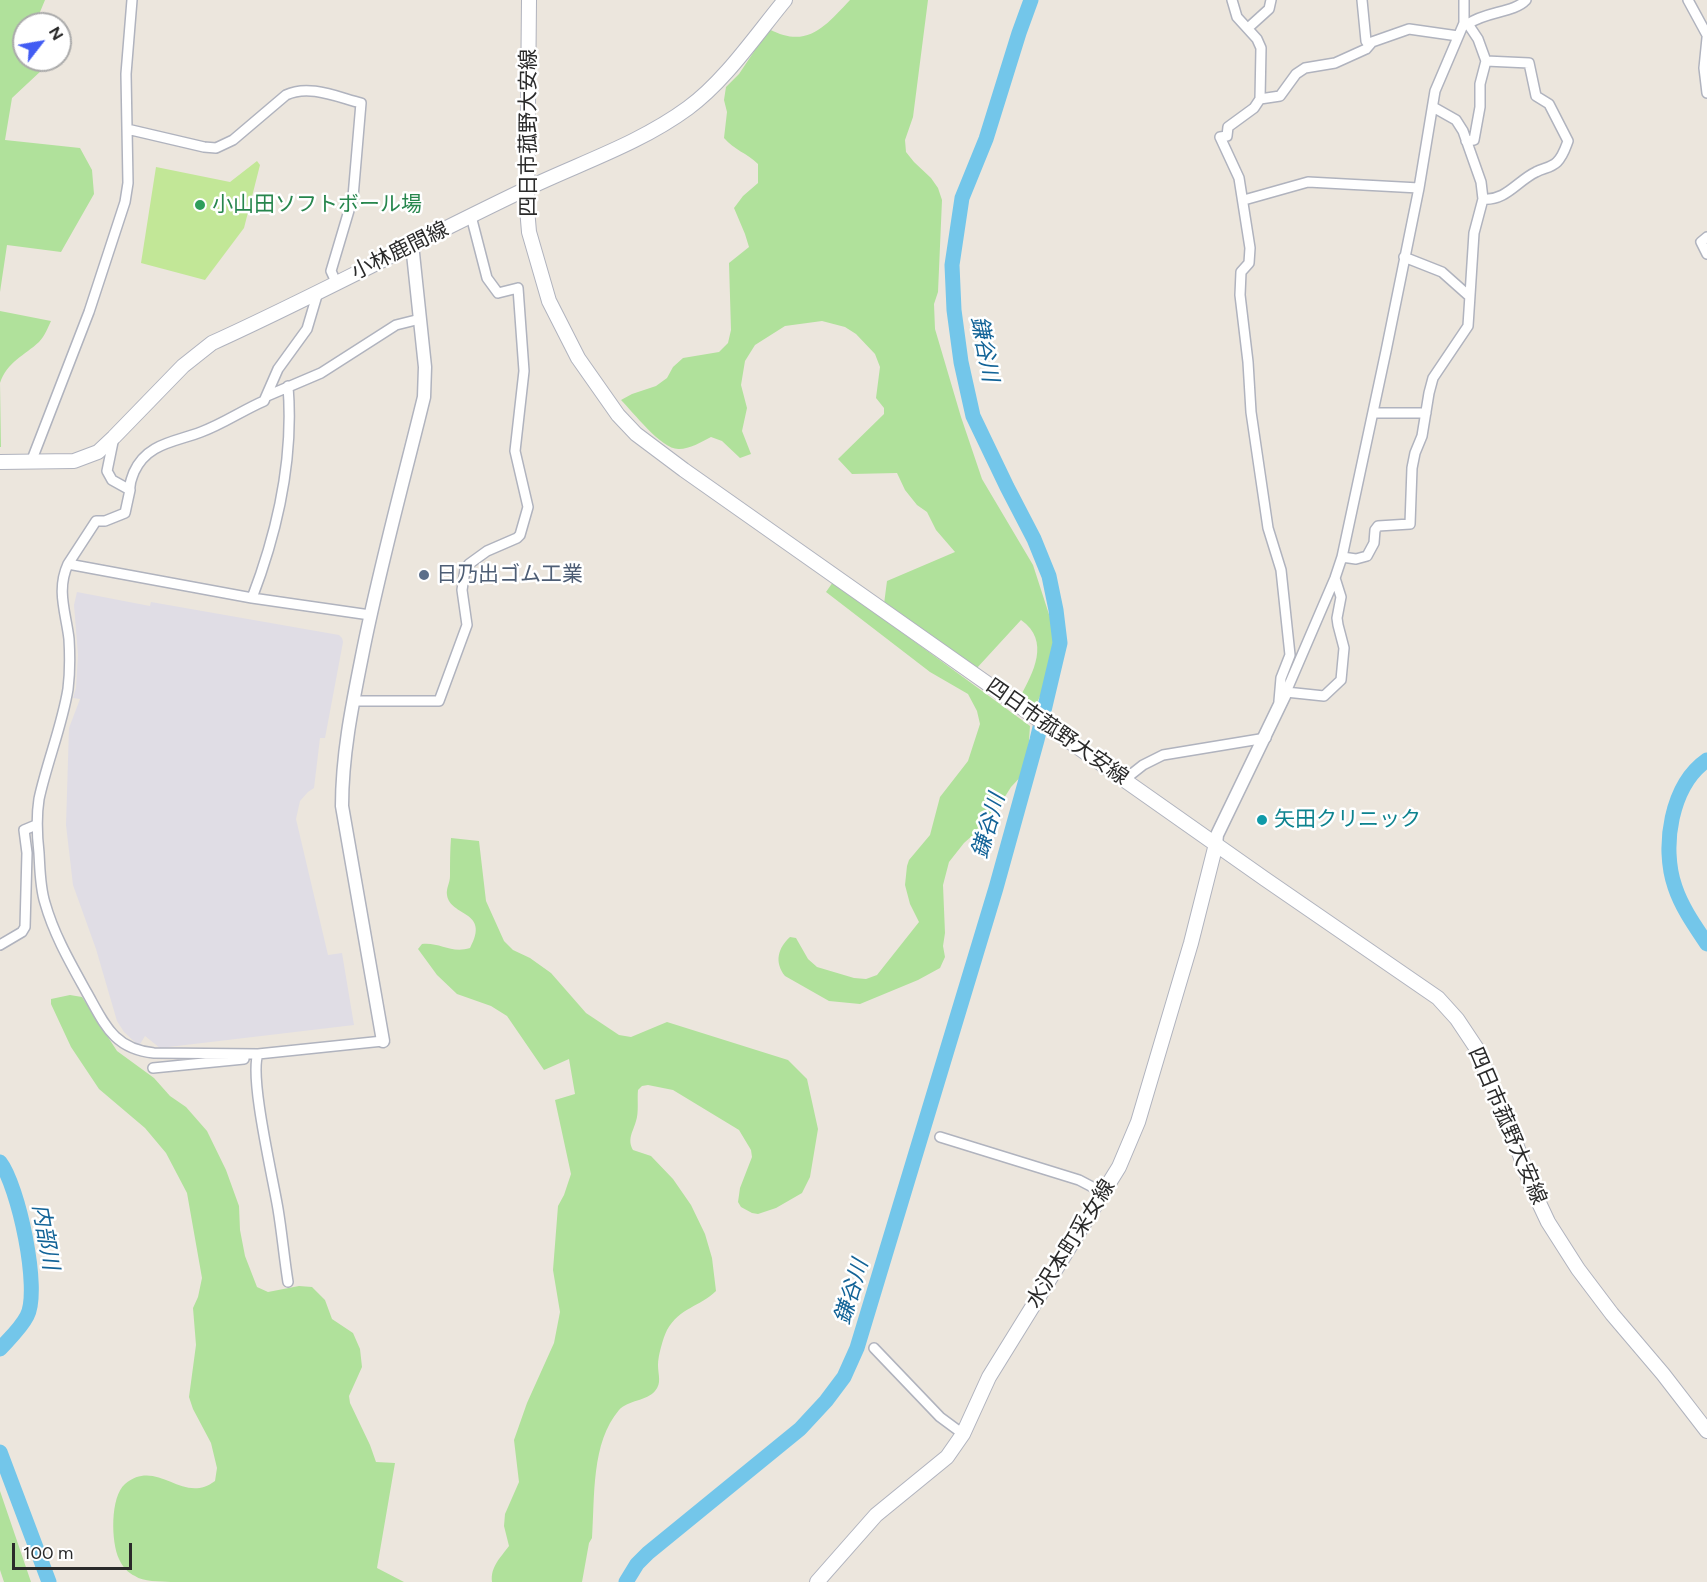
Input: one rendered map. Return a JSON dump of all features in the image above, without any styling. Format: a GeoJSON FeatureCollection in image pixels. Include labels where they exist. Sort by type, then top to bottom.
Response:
{"type":"FeatureCollection","features":[{"type":"Feature","properties":{"kind":"main road","name":"四日市菰野大安線"},"geometry":{"type":"LineString","coordinates":[[529,0],[527,189],[530,232],[553,309],[578,358],[626,425],[684,470],[1438,998],[1457,1019],[1477,1049],[1532,1188],[1548,1222],[1578,1269],[1605,1305],[1707,1431]]}},
{"type":"Feature","properties":{"kind":"main road","name":"小林鹿間線"},"geometry":{"type":"LineString","coordinates":[[3,462],[74,461],[98,452],[189,360],[212,343],[412,244],[650,132],[689,108],[726,71],[785,0]]}},
{"type":"Feature","properties":{"kind":"main road","name":"水沢本町采女線"},"geometry":{"type":"LineString","coordinates":[[817,1582],[876,1515],[947,1457],[963,1434],[989,1377],[1119,1167],[1138,1122],[1191,943],[1216,844]]}},
{"type":"Feature","properties":{"kind":"street"},"geometry":{"type":"LineString","coordinates":[[31,462],[89,312],[120,223],[128,183],[126,74],[132,0]]}},
{"type":"Feature","properties":{"kind":"street"},"geometry":{"type":"LineString","coordinates":[[1232,0],[1237,17],[1257,39],[1261,48],[1260,99],[1254,108],[1228,127],[1227,136],[1220,137],[1239,178],[1250,248],[1249,263],[1241,272],[1239,295],[1248,362],[1251,412],[1268,528],[1281,570],[1290,655],[1281,678],[1278,710]]}},
{"type":"Feature","properties":{"kind":"street"},"geometry":{"type":"LineString","coordinates":[[1248,28],[1269,9],[1271,0]]}},
{"type":"Feature","properties":{"kind":"street"},"geometry":{"type":"LineString","coordinates":[[1362,0],[1366,42],[1369,45]]}},
{"type":"Feature","properties":{"kind":"street"},"geometry":{"type":"LineString","coordinates":[[1464,0],[1466,23],[1478,39],[1486,61],[1480,84],[1480,107],[1474,140],[1466,141]]}},
{"type":"Feature","properties":{"kind":"street"},"geometry":{"type":"LineString","coordinates":[[1216,844],[1221,827],[1266,738],[1342,557],[1419,188],[1435,91],[1458,36],[1466,23],[1492,12],[1518,8],[1526,0]]}},
{"type":"Feature","properties":{"kind":"street"},"geometry":{"type":"LineString","coordinates":[[1688,0],[1707,37],[1704,68],[1707,93]]}},
{"type":"Feature","properties":{"kind":"street"},"geometry":{"type":"LineString","coordinates":[[1260,99],[1280,96],[1296,74],[1305,68],[1335,63],[1366,49],[1372,42],[1409,29],[1458,36]]}},
{"type":"Feature","properties":{"kind":"street"},"geometry":{"type":"LineString","coordinates":[[1483,199],[1493,200],[1513,190],[1537,171],[1555,164],[1563,155],[1568,141],[1549,104],[1536,96],[1529,63],[1486,61]]}},
{"type":"Feature","properties":{"kind":"street"},"geometry":{"type":"LineString","coordinates":[[127,129],[216,148],[233,140],[285,95],[293,91],[308,90],[361,103],[353,197],[331,271],[336,282]]}},
{"type":"Feature","properties":{"kind":"street"},"geometry":{"type":"LineString","coordinates":[[1342,557],[1356,559],[1367,556],[1374,543],[1375,530],[1378,526],[1410,524],[1412,468],[1422,436],[1433,378],[1468,326],[1474,233],[1483,199],[1481,182],[1456,120],[1433,107]]}},
{"type":"Feature","properties":{"kind":"street"},"geometry":{"type":"LineString","coordinates":[[1244,200],[1308,182],[1419,188]]}},
{"type":"Feature","properties":{"kind":"street"},"geometry":{"type":"LineString","coordinates":[[353,701],[439,701],[467,626],[462,590],[465,570],[469,564],[487,551],[520,535],[528,507],[515,451],[524,371],[518,288],[498,293],[487,278],[471,216]]}},
{"type":"Feature","properties":{"kind":"street"},"geometry":{"type":"LineString","coordinates":[[1707,237],[1701,242],[1707,254]]}},
{"type":"Feature","properties":{"kind":"street"},"geometry":{"type":"LineString","coordinates":[[318,292],[307,329],[278,369],[264,401],[200,433],[169,442],[148,453],[139,462],[130,482],[124,513],[105,521],[96,520],[63,576],[61,592],[70,660],[68,690],[44,781],[36,825],[44,901],[56,936],[109,1031],[122,1044],[140,1052],[258,1054],[383,1041],[342,806],[344,766],[353,701],[370,615],[424,398],[425,367],[412,244]]}},
{"type":"Feature","properties":{"kind":"street"},"geometry":{"type":"LineString","coordinates":[[1404,257],[1442,272],[1469,296]]}},
{"type":"Feature","properties":{"kind":"street"},"geometry":{"type":"LineString","coordinates":[[267,396],[321,373],[396,325],[420,319]]}},
{"type":"Feature","properties":{"kind":"street"},"geometry":{"type":"LineString","coordinates":[[252,598],[267,556],[288,457],[290,414],[288,386]]}},
{"type":"Feature","properties":{"kind":"street"},"geometry":{"type":"LineString","coordinates":[[1373,413],[1426,413]]}},
{"type":"Feature","properties":{"kind":"street"},"geometry":{"type":"LineString","coordinates":[[114,437],[114,446],[106,471],[111,480],[130,490]]}},
{"type":"Feature","properties":{"kind":"street"},"geometry":{"type":"LineString","coordinates":[[68,564],[252,598],[370,615]]}},
{"type":"Feature","properties":{"kind":"street"},"geometry":{"type":"LineString","coordinates":[[1286,692],[1324,696],[1341,680],[1344,648],[1337,618],[1341,597],[1335,578]]}},
{"type":"Feature","properties":{"kind":"street"},"geometry":{"type":"LineString","coordinates":[[1119,776],[1163,755],[1266,738]]}},
{"type":"Feature","properties":{"kind":"street"},"geometry":{"type":"LineString","coordinates":[[0,945],[22,932],[25,927],[27,853],[24,830],[36,825]]}},
{"type":"Feature","properties":{"kind":"street"},"geometry":{"type":"LineString","coordinates":[[153,1068],[242,1059],[258,1054]]}},
{"type":"Feature","properties":{"kind":"street"},"geometry":{"type":"LineString","coordinates":[[258,1054],[255,1062],[257,1090],[288,1282]]}},
{"type":"Feature","properties":{"kind":"street"},"geometry":{"type":"LineString","coordinates":[[940,1137],[1079,1180],[1102,1192]]}},
{"type":"Feature","properties":{"kind":"street"},"geometry":{"type":"LineString","coordinates":[[874,1348],[940,1417],[963,1434]]}},
{"type":"Feature","properties":{"kind":"shaded area"},"geometry":{"type":"Polygon","coordinates":[[[77,592],[150,606],[151,602],[339,635],[342,638],[325,738],[320,738],[314,788],[300,801],[296,819],[328,955],[342,953],[354,1025],[160,1048],[145,1036],[139,1046],[124,1032],[117,1021],[96,949],[73,885],[66,825],[69,728],[80,699],[73,698],[76,688],[78,655],[74,605],[77,592]]]}},
{"type":"Feature","properties":{"kind":"green space"},"geometry":{"type":"Polygon","coordinates":[[[0,0],[45,0],[40,12],[12,12],[12,72],[40,72],[12,98],[5,140],[80,148],[92,170],[94,194],[61,252],[7,245],[0,292],[0,0]]]}},
{"type":"Feature","properties":{"kind":"green space"},"geometry":{"type":"Polygon","coordinates":[[[850,0],[928,0],[913,117],[905,140],[906,152],[931,178],[942,200],[938,292],[934,304],[935,329],[961,417],[982,479],[1033,565],[1056,636],[1048,679],[1035,707],[1020,697],[1037,657],[1035,638],[1030,628],[1021,620],[976,669],[884,604],[887,581],[955,552],[936,530],[927,512],[917,505],[905,490],[897,473],[852,474],[838,459],[884,414],[884,408],[876,398],[880,367],[875,354],[856,334],[845,327],[822,321],[785,326],[755,345],[745,361],[741,385],[747,408],[742,431],[751,454],[740,458],[722,441],[711,437],[687,448],[672,448],[656,437],[621,400],[656,386],[667,378],[673,367],[683,358],[719,352],[728,343],[731,330],[729,263],[749,247],[734,208],[743,196],[758,183],[758,164],[724,138],[727,112],[724,100],[726,87],[739,74],[769,29],[783,35],[805,36],[824,26],[850,0]]]}},
{"type":"Feature","properties":{"kind":"green space","name":"小山田ソフトボール場"},"geometry":{"type":"Polygon","coordinates":[[[257,161],[260,165],[244,228],[205,280],[141,263],[156,167],[230,182],[257,161]]]}},
{"type":"Feature","properties":{"kind":"green space"},"geometry":{"type":"Polygon","coordinates":[[[0,311],[51,321],[41,340],[12,364],[0,383],[0,311]]]}},
{"type":"Feature","properties":{"kind":"green space"},"geometry":{"type":"Polygon","coordinates":[[[0,383],[1,447],[0,447],[0,383]]]}},
{"type":"Feature","properties":{"kind":"green space"},"geometry":{"type":"Polygon","coordinates":[[[833,582],[1030,726],[1027,770],[1011,787],[991,819],[964,843],[949,862],[943,885],[945,957],[940,968],[918,980],[860,1004],[829,1001],[785,976],[779,966],[780,950],[790,937],[796,938],[808,959],[817,967],[854,978],[866,979],[877,975],[919,922],[910,904],[905,885],[907,866],[909,860],[930,835],[940,797],[968,761],[980,724],[977,711],[968,694],[930,672],[826,592],[833,582]]]}},
{"type":"Feature","properties":{"kind":"green space"},"geometry":{"type":"Polygon","coordinates":[[[451,838],[479,841],[486,901],[504,941],[513,950],[530,958],[551,973],[586,1013],[619,1035],[631,1037],[667,1022],[788,1060],[807,1079],[818,1129],[810,1177],[802,1193],[776,1208],[758,1214],[752,1213],[741,1207],[738,1202],[740,1188],[752,1157],[751,1150],[739,1130],[673,1090],[648,1085],[638,1090],[637,1114],[631,1136],[631,1146],[633,1150],[651,1156],[673,1179],[691,1205],[705,1234],[712,1258],[716,1291],[672,1322],[662,1342],[657,1388],[647,1397],[627,1404],[619,1410],[603,1438],[594,1488],[592,1538],[589,1543],[582,1582],[492,1582],[494,1567],[509,1546],[504,1526],[505,1514],[519,1482],[514,1440],[527,1403],[554,1343],[560,1312],[553,1270],[558,1206],[571,1174],[555,1100],[575,1094],[569,1059],[544,1070],[507,1016],[491,1006],[457,994],[437,975],[418,949],[422,944],[457,950],[470,948],[475,936],[476,927],[473,920],[455,907],[447,895],[450,879],[451,838]]]}},
{"type":"Feature","properties":{"kind":"green space"},"geometry":{"type":"Polygon","coordinates":[[[70,995],[82,997],[117,1051],[154,1078],[170,1096],[186,1107],[207,1131],[226,1170],[239,1206],[240,1230],[245,1256],[257,1287],[268,1292],[299,1286],[312,1287],[325,1300],[332,1319],[353,1333],[360,1349],[362,1367],[349,1396],[350,1403],[376,1462],[395,1463],[377,1568],[404,1582],[171,1582],[138,1578],[120,1562],[114,1542],[113,1520],[120,1490],[125,1484],[137,1477],[148,1476],[192,1488],[203,1487],[215,1481],[217,1468],[211,1443],[189,1397],[196,1345],[193,1308],[202,1278],[187,1193],[166,1153],[145,1128],[99,1089],[71,1047],[51,1004],[51,999],[70,995]]]}},
{"type":"Feature","properties":{"kind":"green space"},"geometry":{"type":"Polygon","coordinates":[[[0,1491],[31,1582],[4,1582],[0,1570],[0,1491]]]}},
{"type":"Feature","properties":{"kind":"waterway","name":"鎌谷川"},"geometry":{"type":"LineString","coordinates":[[626,1582],[637,1564],[648,1553],[800,1429],[844,1377],[857,1348],[996,888],[1037,740],[1060,643],[1056,610],[1049,576],[1034,539],[973,416],[961,362],[954,310],[952,265],[962,198],[986,139],[1031,0]]}},
{"type":"Feature","properties":{"kind":"waterway"},"geometry":{"type":"LineString","coordinates":[[1707,760],[1685,785],[1677,801],[1669,836],[1669,854],[1675,887],[1689,917],[1707,944]]}},
{"type":"Feature","properties":{"kind":"waterway","name":"内部川"},"geometry":{"type":"LineString","coordinates":[[0,1162],[14,1192],[20,1214],[26,1238],[31,1284],[31,1303],[27,1316],[0,1349]]}},
{"type":"Feature","properties":{"kind":"waterway","name":"内部川"},"geometry":{"type":"LineString","coordinates":[[0,1452],[49,1582]]}},
{"type":"Feature","properties":{"kind":"place","name":"小山田ソフトボール場"},"geometry":{"type":"Point","coordinates":[200,205]}},
{"type":"Feature","properties":{"kind":"place","name":"日乃出ゴム工業"},"geometry":{"type":"Point","coordinates":[424,575]}},
{"type":"Feature","properties":{"kind":"place","name":"矢田クリニック"},"geometry":{"type":"Point","coordinates":[1262,820]}}]}
